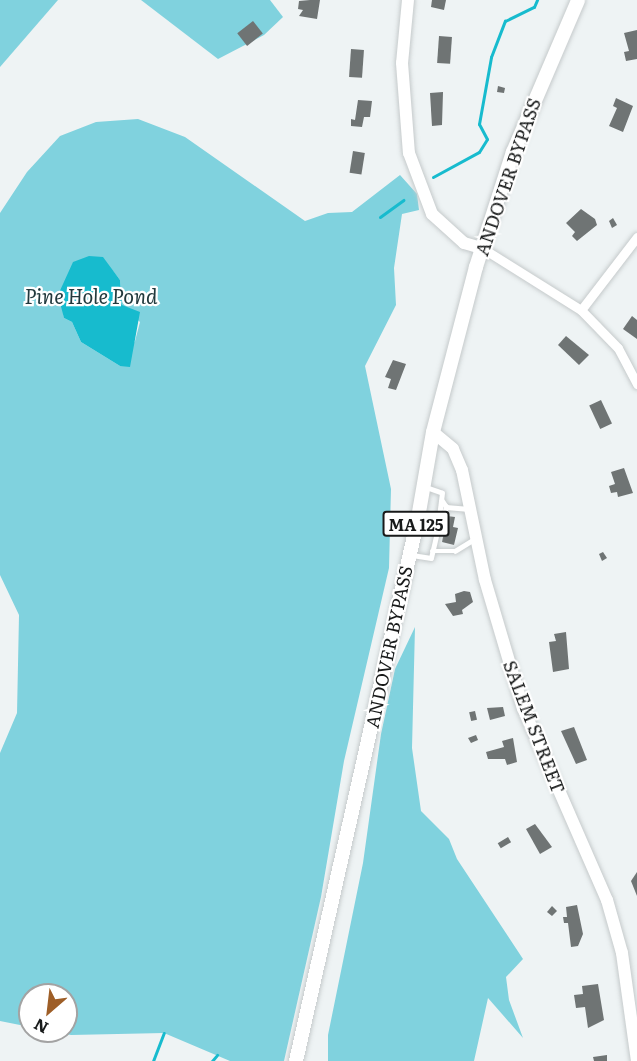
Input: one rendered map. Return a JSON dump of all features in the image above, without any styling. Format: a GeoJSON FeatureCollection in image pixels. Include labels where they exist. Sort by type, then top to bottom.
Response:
{"type":"FeatureCollection","features":[{"type":"Feature","properties":{"kind":"main road","name":"ANDOVER BYPASS"},"geometry":{"type":"LineString","coordinates":[[296,1061],[409,555],[433,432],[482,248],[513,152],[578,0]]}},
{"type":"Feature","properties":{"kind":"street"},"geometry":{"type":"LineString","coordinates":[[408,0],[402,69],[411,162],[432,214],[464,243],[482,248],[581,310],[618,348],[637,384]]}},
{"type":"Feature","properties":{"kind":"street"},"geometry":{"type":"LineString","coordinates":[[581,310],[637,237]]}},
{"type":"Feature","properties":{"kind":"street","name":"SALEM STREET"},"geometry":{"type":"LineString","coordinates":[[433,432],[453,449],[471,509],[491,600],[523,708],[592,862],[616,929],[634,1021],[637,1061]]}},
{"type":"Feature","properties":{"kind":"lane"},"geometry":{"type":"LineString","coordinates":[[409,555],[431,558],[442,493],[423,486]]}},
{"type":"Feature","properties":{"kind":"lane"},"geometry":{"type":"LineString","coordinates":[[436,533],[441,528],[446,507],[442,501]]}},
{"type":"Feature","properties":{"kind":"lane"},"geometry":{"type":"LineString","coordinates":[[446,507],[471,509]]}},
{"type":"Feature","properties":{"kind":"lane"},"geometry":{"type":"LineString","coordinates":[[432,551],[455,551],[477,537]]}},
{"type":"Feature","properties":{"kind":"shaded area"},"geometry":{"type":"Polygon","coordinates":[[[0,0],[58,0],[0,67],[0,0]]]}},
{"type":"Feature","properties":{"kind":"shaded area"},"geometry":{"type":"Polygon","coordinates":[[[141,0],[270,0],[283,17],[264,35],[218,59],[141,0]]]}},
{"type":"Feature","properties":{"kind":"shaded area"},"geometry":{"type":"Polygon","coordinates":[[[138,119],[185,137],[305,221],[328,213],[352,212],[400,175],[417,194],[419,210],[402,214],[394,268],[396,305],[365,366],[391,489],[389,568],[344,761],[321,897],[284,1061],[230,1061],[164,1033],[78,1035],[78,983],[18,983],[18,1025],[0,1021],[0,753],[17,713],[19,615],[0,575],[0,213],[27,172],[60,136],[96,122],[138,119]],[[113,271],[62,302],[64,318],[72,322],[81,342],[120,366],[135,341],[140,322],[122,306],[120,280],[113,271]]]}},
{"type":"Feature","properties":{"kind":"shaded area"},"geometry":{"type":"Polygon","coordinates":[[[415,627],[412,748],[421,811],[449,839],[457,859],[523,959],[506,977],[509,1000],[523,1038],[488,998],[474,1061],[328,1061],[328,1035],[363,863],[381,734],[395,669],[415,627]]]}},
{"type":"Feature","properties":{"kind":"water","name":"Pine Hole Pond"},"geometry":{"type":"Polygon","coordinates":[[[89,256],[103,257],[120,280],[122,305],[140,312],[130,367],[120,366],[81,342],[72,322],[64,318],[58,295],[73,262],[89,256]]]}},
{"type":"Feature","properties":{"kind":"building"},"geometry":{"type":"Polygon","coordinates":[[[320,0],[317,19],[299,16],[303,10],[298,9],[299,1],[320,0]]]}},
{"type":"Feature","properties":{"kind":"building"},"geometry":{"type":"Polygon","coordinates":[[[432,0],[446,0],[444,10],[431,7],[432,0]]]}},
{"type":"Feature","properties":{"kind":"building"},"geometry":{"type":"Polygon","coordinates":[[[253,21],[263,34],[247,46],[237,33],[253,21]]]}},
{"type":"Feature","properties":{"kind":"building"},"geometry":{"type":"Polygon","coordinates":[[[637,30],[637,59],[626,61],[624,52],[629,51],[624,33],[637,30]]]}},
{"type":"Feature","properties":{"kind":"building"},"geometry":{"type":"Polygon","coordinates":[[[439,36],[452,37],[450,64],[437,63],[439,36]]]}},
{"type":"Feature","properties":{"kind":"building"},"geometry":{"type":"Polygon","coordinates":[[[351,49],[364,50],[362,78],[349,77],[351,49]]]}},
{"type":"Feature","properties":{"kind":"building"},"geometry":{"type":"Polygon","coordinates":[[[498,86],[505,88],[504,93],[497,92],[498,86]]]}},
{"type":"Feature","properties":{"kind":"building"},"geometry":{"type":"Polygon","coordinates":[[[443,92],[442,125],[432,126],[430,93],[443,92]]]}},
{"type":"Feature","properties":{"kind":"building"},"geometry":{"type":"Polygon","coordinates":[[[616,98],[633,106],[623,132],[609,126],[617,108],[613,106],[616,98]]]}},
{"type":"Feature","properties":{"kind":"building"},"geometry":{"type":"Polygon","coordinates":[[[358,100],[372,101],[370,117],[364,117],[362,127],[351,126],[351,119],[355,120],[358,100]]]}},
{"type":"Feature","properties":{"kind":"building"},"geometry":{"type":"Polygon","coordinates":[[[353,151],[365,153],[361,175],[350,173],[353,151]]]}},
{"type":"Feature","properties":{"kind":"building"},"geometry":{"type":"Polygon","coordinates":[[[581,209],[595,219],[597,225],[577,241],[572,236],[575,232],[566,223],[581,209]]]}},
{"type":"Feature","properties":{"kind":"building"},"geometry":{"type":"Polygon","coordinates":[[[613,218],[617,225],[612,228],[609,221],[613,218]]]}},
{"type":"Feature","properties":{"kind":"building"},"geometry":{"type":"Polygon","coordinates":[[[632,316],[637,320],[637,339],[623,329],[632,316]]]}},
{"type":"Feature","properties":{"kind":"building"},"geometry":{"type":"Polygon","coordinates":[[[566,336],[589,355],[579,365],[558,345],[566,336]]]}},
{"type":"Feature","properties":{"kind":"building"},"geometry":{"type":"Polygon","coordinates":[[[393,360],[406,364],[396,390],[388,388],[391,379],[385,377],[393,360]]]}},
{"type":"Feature","properties":{"kind":"building"},"geometry":{"type":"Polygon","coordinates":[[[601,400],[612,424],[600,429],[589,405],[601,400]]]}},
{"type":"Feature","properties":{"kind":"building"},"geometry":{"type":"Polygon","coordinates":[[[624,468],[633,493],[618,497],[617,492],[611,493],[609,486],[615,484],[611,472],[624,468]]]}},
{"type":"Feature","properties":{"kind":"building"},"geometry":{"type":"Polygon","coordinates":[[[447,516],[455,517],[453,527],[458,528],[454,545],[442,542],[447,516]]]}},
{"type":"Feature","properties":{"kind":"building"},"geometry":{"type":"Polygon","coordinates":[[[603,552],[607,558],[602,561],[599,554],[603,552]]]}},
{"type":"Feature","properties":{"kind":"building"},"geometry":{"type":"Polygon","coordinates":[[[470,592],[473,602],[462,610],[463,614],[453,616],[445,604],[456,602],[455,594],[470,592]]]}},
{"type":"Feature","properties":{"kind":"building"},"geometry":{"type":"Polygon","coordinates":[[[566,632],[569,669],[553,672],[549,642],[556,641],[554,634],[566,632]]]}},
{"type":"Feature","properties":{"kind":"building"},"geometry":{"type":"Polygon","coordinates":[[[503,707],[505,716],[490,720],[487,708],[503,707]]]}},
{"type":"Feature","properties":{"kind":"building"},"geometry":{"type":"Polygon","coordinates":[[[475,711],[477,720],[471,721],[469,712],[475,711]]]}},
{"type":"Feature","properties":{"kind":"building"},"geometry":{"type":"Polygon","coordinates":[[[574,727],[587,760],[576,764],[561,731],[574,727]]]}},
{"type":"Feature","properties":{"kind":"building"},"geometry":{"type":"Polygon","coordinates":[[[476,735],[478,740],[471,743],[468,738],[476,735]]]}},
{"type":"Feature","properties":{"kind":"building"},"geometry":{"type":"Polygon","coordinates":[[[513,738],[517,762],[507,765],[505,759],[488,759],[486,752],[504,747],[502,741],[513,738]]]}},
{"type":"Feature","properties":{"kind":"building"},"geometry":{"type":"Polygon","coordinates":[[[535,824],[552,847],[540,854],[526,829],[535,824]]]}},
{"type":"Feature","properties":{"kind":"building"},"geometry":{"type":"Polygon","coordinates":[[[508,837],[511,842],[501,848],[498,843],[508,837]]]}},
{"type":"Feature","properties":{"kind":"building"},"geometry":{"type":"Polygon","coordinates":[[[637,872],[637,896],[631,881],[637,872]]]}},
{"type":"Feature","properties":{"kind":"building"},"geometry":{"type":"Polygon","coordinates":[[[577,905],[583,934],[578,946],[571,947],[568,923],[564,923],[563,917],[567,917],[566,907],[577,905]]]}},
{"type":"Feature","properties":{"kind":"building"},"geometry":{"type":"Polygon","coordinates":[[[552,906],[557,911],[552,916],[547,912],[552,906]]]}},
{"type":"Feature","properties":{"kind":"building"},"geometry":{"type":"Polygon","coordinates":[[[598,984],[604,1020],[588,1028],[585,1007],[576,1008],[574,995],[583,994],[582,986],[598,984]]]}},
{"type":"Feature","properties":{"kind":"building"},"geometry":{"type":"Polygon","coordinates":[[[607,1055],[607,1061],[594,1061],[593,1057],[607,1055]]]}},
{"type":"Feature","properties":{"kind":"waterway"},"geometry":{"type":"LineString","coordinates":[[433,177],[479,152],[487,139],[479,124],[491,57],[505,21],[534,7],[537,0]]}},
{"type":"Feature","properties":{"kind":"waterway"},"geometry":{"type":"LineString","coordinates":[[380,217],[403,200]]}},
{"type":"Feature","properties":{"kind":"waterway"},"geometry":{"type":"LineString","coordinates":[[153,1061],[164,1033]]}},
{"type":"Feature","properties":{"kind":"waterway"},"geometry":{"type":"LineString","coordinates":[[212,1061],[217,1055]]}}]}
